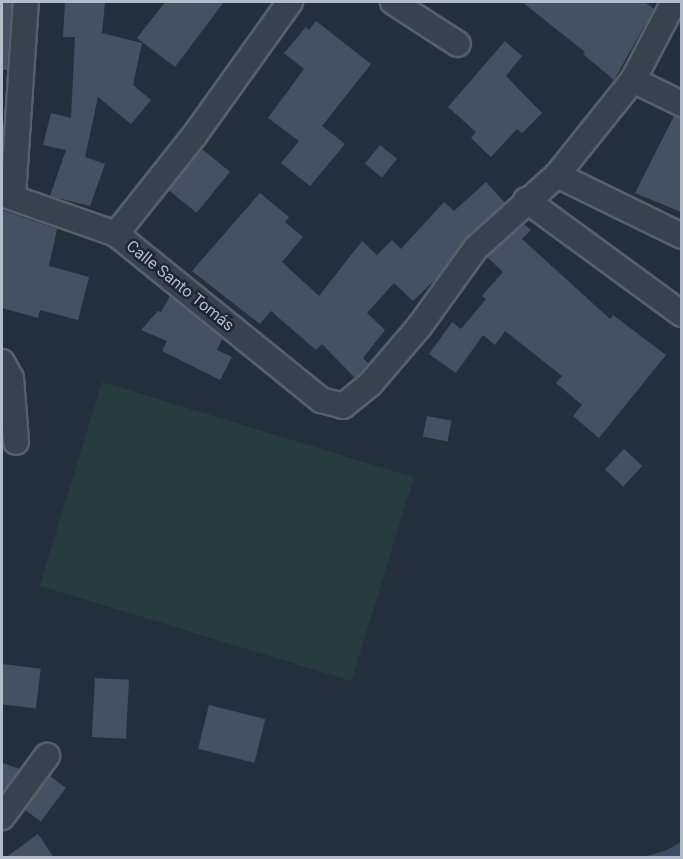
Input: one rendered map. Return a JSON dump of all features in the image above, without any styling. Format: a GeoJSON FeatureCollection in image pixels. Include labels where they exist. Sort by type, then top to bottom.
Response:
{"type":"FeatureCollection","features":[{"type":"Feature","properties":{"kind":"street"},"geometry":{"type":"LineString","coordinates":[[7,195],[26,2]]}},
{"type":"Feature","properties":{"kind":"street"},"geometry":{"type":"LineString","coordinates":[[116,234],[194,136],[290,2]]}},
{"type":"Feature","properties":{"kind":"street"},"geometry":{"type":"LineString","coordinates":[[393,2],[458,45]]}},
{"type":"Feature","properties":{"kind":"street"},"geometry":{"type":"LineString","coordinates":[[674,2],[633,80],[557,175],[525,200],[681,314]]}},
{"type":"Feature","properties":{"kind":"street"},"geometry":{"type":"LineString","coordinates":[[633,80],[681,104]]}},
{"type":"Feature","properties":{"kind":"street"},"geometry":{"type":"LineString","coordinates":[[557,175],[681,236]]}},
{"type":"Feature","properties":{"kind":"street","name":"Calle Santo Tomás"},"geometry":{"type":"LineString","coordinates":[[7,195],[116,234],[321,400],[343,406],[371,383],[419,327],[476,248],[525,200]]}},
{"type":"Feature","properties":{"kind":"street"},"geometry":{"type":"LineString","coordinates":[[2,362],[11,378],[16,442]]}},
{"type":"Feature","properties":{"kind":"street"},"geometry":{"type":"LineString","coordinates":[[2,818],[47,756]]}},
{"type":"Feature","properties":{"kind":"green space"},"geometry":{"type":"Polygon","coordinates":[[[102,382],[414,477],[351,681],[40,586],[102,382]]]}},
{"type":"Feature","properties":{"kind":"water"},"geometry":{"type":"Polygon","coordinates":[[[681,842],[681,857],[642,857],[665,851],[681,842]]]}},
{"type":"Feature","properties":{"kind":"building"},"geometry":{"type":"Polygon","coordinates":[[[2,2],[12,2],[7,70],[2,70],[2,2]]]}},
{"type":"Feature","properties":{"kind":"building"},"geometry":{"type":"Polygon","coordinates":[[[65,2],[105,2],[102,33],[142,43],[133,85],[151,100],[131,124],[98,97],[85,157],[105,164],[90,206],[50,196],[66,150],[43,145],[51,113],[71,118],[75,37],[63,37],[65,2]]]}},
{"type":"Feature","properties":{"kind":"building"},"geometry":{"type":"Polygon","coordinates":[[[165,2],[224,2],[175,67],[137,38],[165,2]]]}},
{"type":"Feature","properties":{"kind":"building"},"geometry":{"type":"Polygon","coordinates":[[[522,2],[645,2],[654,9],[614,80],[583,54],[585,52],[522,2]]]}},
{"type":"Feature","properties":{"kind":"building"},"geometry":{"type":"Polygon","coordinates":[[[316,21],[371,64],[322,126],[345,144],[310,186],[281,163],[299,141],[268,118],[304,69],[284,53],[306,27],[309,30],[316,21]]]}},
{"type":"Feature","properties":{"kind":"building"},"geometry":{"type":"Polygon","coordinates":[[[505,41],[522,56],[506,76],[542,113],[522,133],[517,129],[491,157],[471,138],[476,132],[448,107],[505,41]]]}},
{"type":"Feature","properties":{"kind":"building"},"geometry":{"type":"Polygon","coordinates":[[[674,116],[681,118],[681,212],[635,193],[674,116]]]}},
{"type":"Feature","properties":{"kind":"building"},"geometry":{"type":"Polygon","coordinates":[[[380,145],[397,159],[382,177],[365,164],[380,145]]]}},
{"type":"Feature","properties":{"kind":"building"},"geometry":{"type":"Polygon","coordinates":[[[202,149],[230,172],[197,213],[169,190],[202,149]]]}},
{"type":"Feature","properties":{"kind":"building"},"geometry":{"type":"Polygon","coordinates":[[[486,182],[505,203],[466,238],[436,279],[413,301],[394,283],[367,313],[385,330],[363,358],[369,364],[355,378],[322,344],[316,350],[271,311],[260,324],[192,271],[260,193],[289,217],[285,222],[303,237],[282,262],[319,296],[362,241],[377,255],[392,240],[401,249],[444,202],[454,211],[486,182]]]}},
{"type":"Feature","properties":{"kind":"building"},"geometry":{"type":"Polygon","coordinates":[[[2,210],[57,229],[49,266],[89,277],[78,320],[40,310],[38,318],[2,308],[2,210]]]}},
{"type":"Feature","properties":{"kind":"building"},"geometry":{"type":"Polygon","coordinates":[[[524,224],[531,230],[522,239],[610,319],[613,315],[666,355],[599,438],[573,416],[582,405],[556,383],[562,376],[505,331],[495,345],[483,335],[456,373],[429,354],[452,322],[461,329],[486,299],[482,296],[503,272],[487,257],[524,224]]]}},
{"type":"Feature","properties":{"kind":"building"},"geometry":{"type":"Polygon","coordinates":[[[170,296],[222,339],[217,350],[232,357],[220,380],[162,351],[167,341],[141,330],[158,311],[161,312],[170,296]]]}},
{"type":"Feature","properties":{"kind":"building"},"geometry":{"type":"Polygon","coordinates":[[[427,416],[452,421],[448,441],[423,437],[427,416]]]}},
{"type":"Feature","properties":{"kind":"building"},"geometry":{"type":"Polygon","coordinates":[[[624,449],[642,466],[623,487],[605,469],[624,449]]]}},
{"type":"Feature","properties":{"kind":"building"},"geometry":{"type":"Polygon","coordinates":[[[2,664],[41,669],[36,708],[2,704],[2,664]]]}},
{"type":"Feature","properties":{"kind":"building"},"geometry":{"type":"Polygon","coordinates":[[[95,678],[129,680],[126,739],[92,737],[95,678]]]}},
{"type":"Feature","properties":{"kind":"building"},"geometry":{"type":"Polygon","coordinates":[[[209,705],[265,719],[254,763],[198,749],[209,705]]]}},
{"type":"Feature","properties":{"kind":"building"},"geometry":{"type":"Polygon","coordinates":[[[2,763],[20,769],[4,790],[2,789],[2,763]]]}},
{"type":"Feature","properties":{"kind":"building"},"geometry":{"type":"Polygon","coordinates":[[[50,776],[66,788],[41,822],[25,810],[50,776]]]}},
{"type":"Feature","properties":{"kind":"building"},"geometry":{"type":"Polygon","coordinates":[[[38,834],[54,858],[5,858],[38,834]]]}}]}
